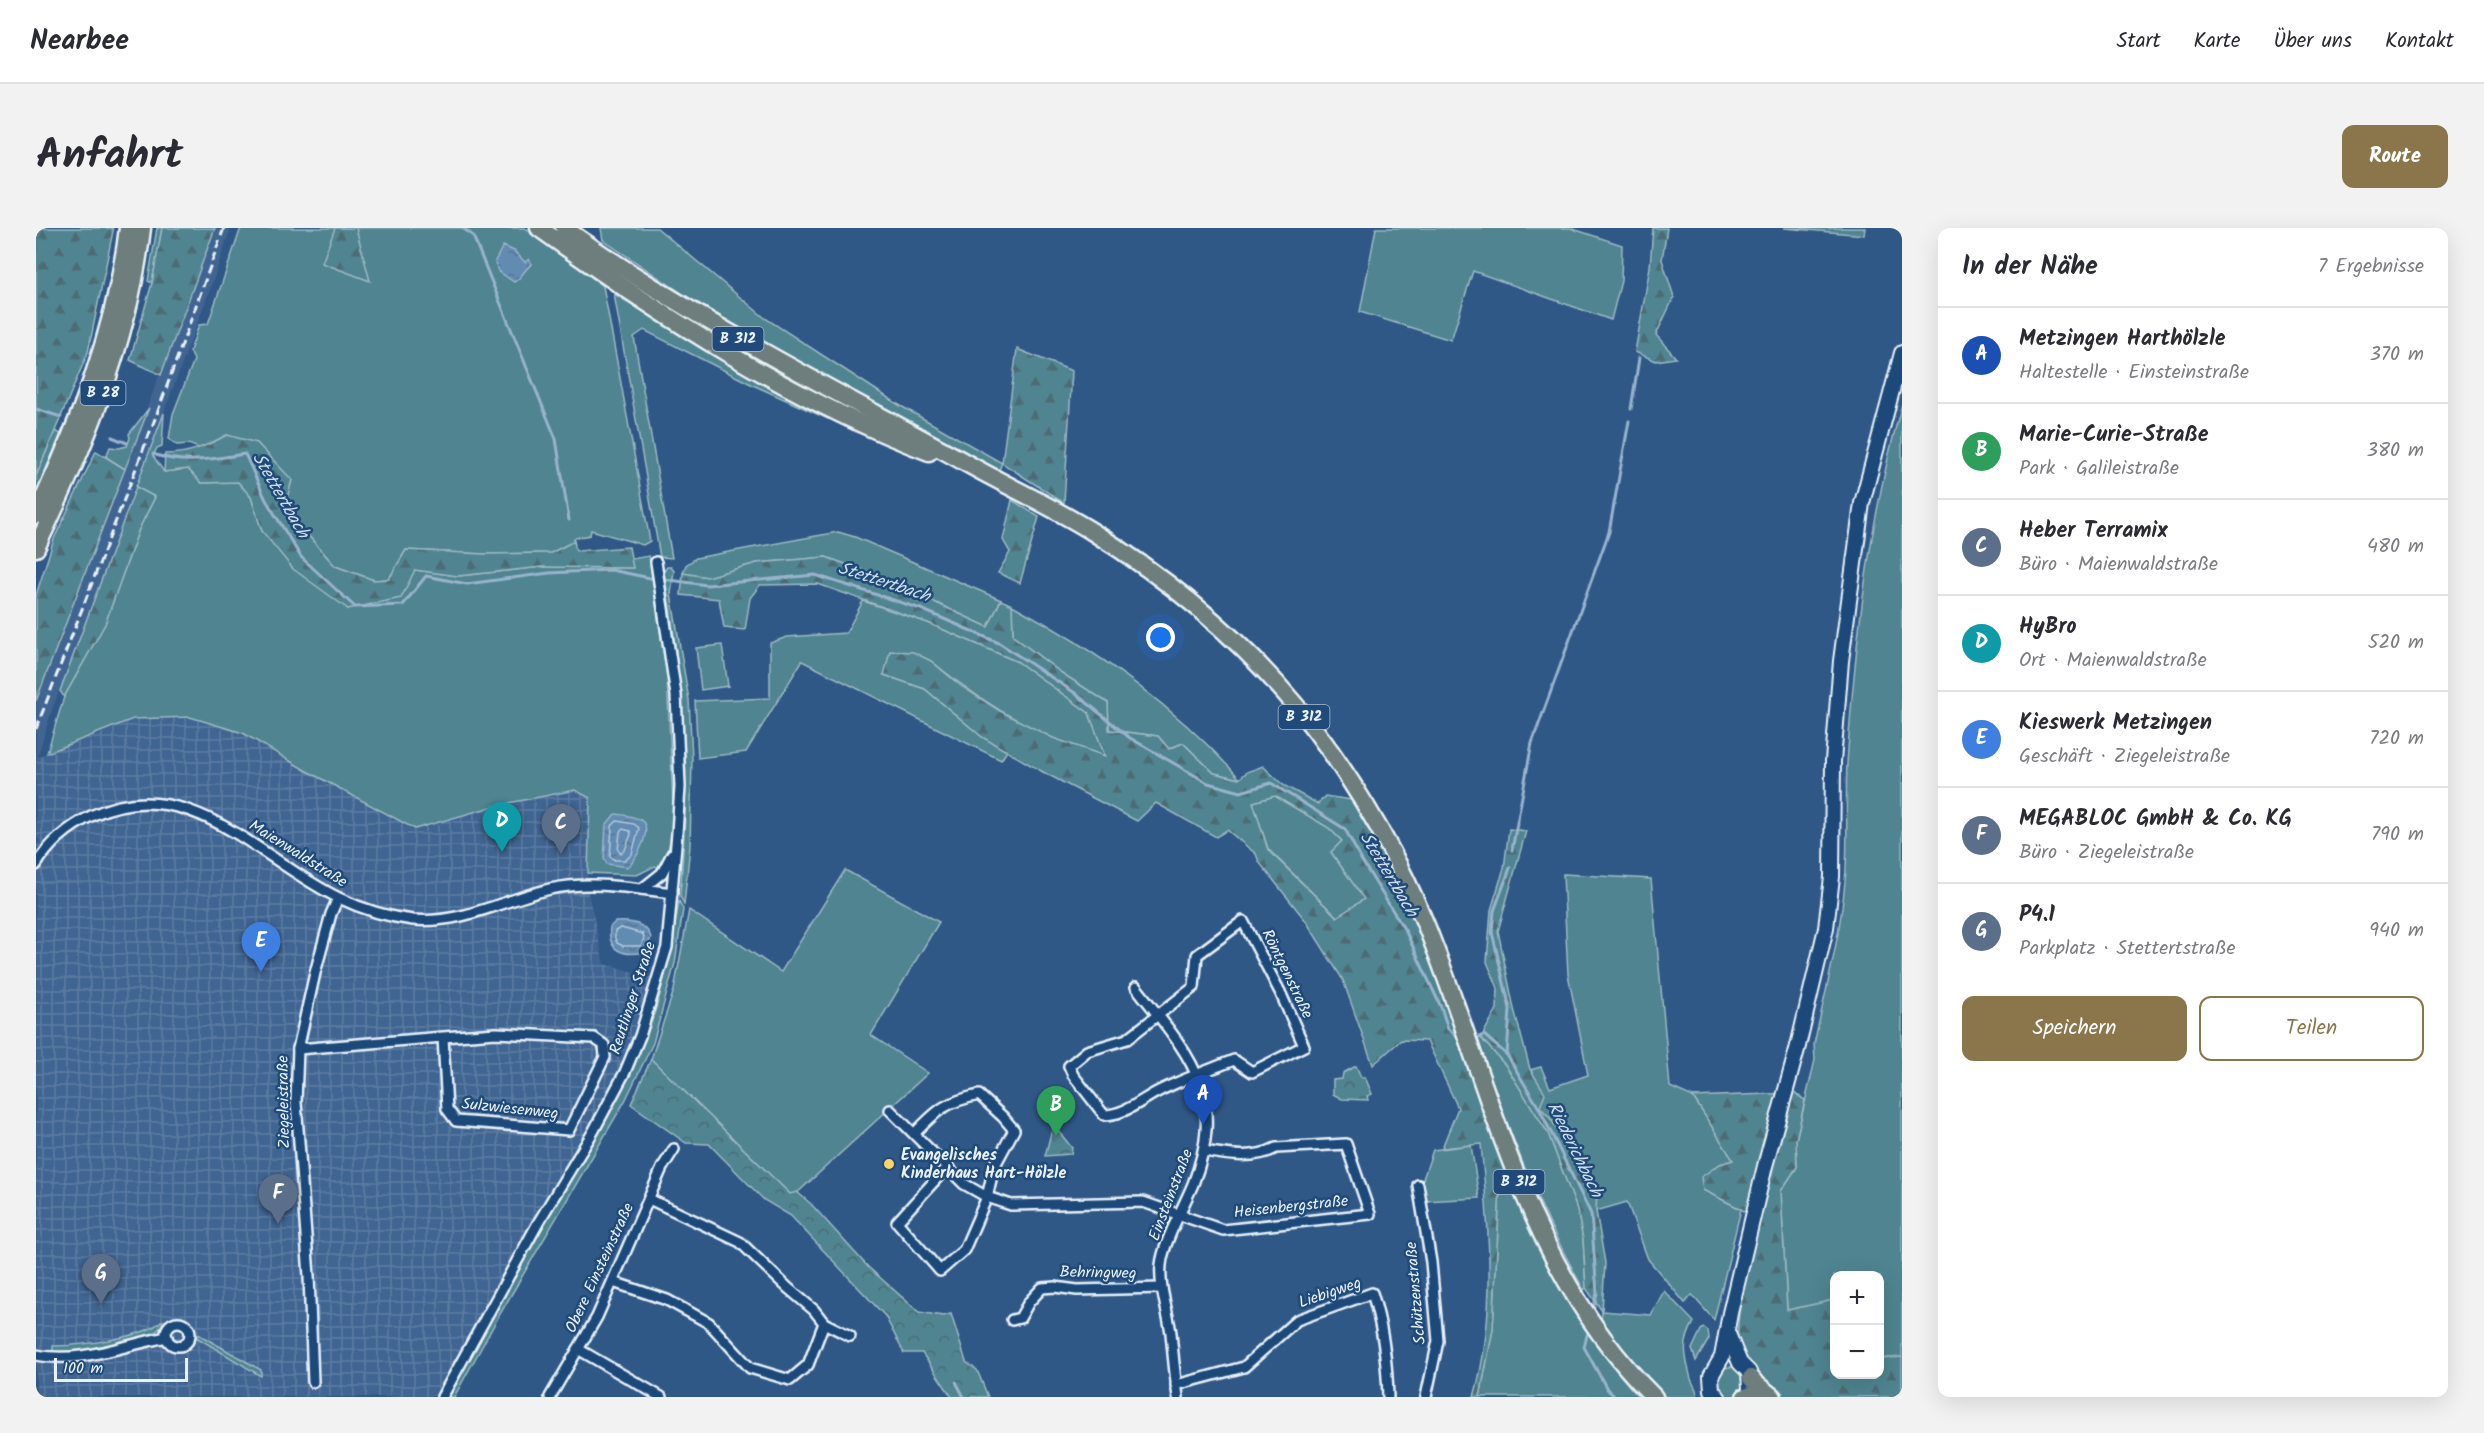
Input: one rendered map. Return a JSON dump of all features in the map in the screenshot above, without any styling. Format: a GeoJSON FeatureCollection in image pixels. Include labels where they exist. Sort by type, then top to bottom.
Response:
{"type":"FeatureCollection","features":[{"type":"Feature","properties":{"kind":"highway","name":"B 28"},"geometry":{"type":"LineString","coordinates":[[36,515],[74,430],[104,347],[121,276],[139,228]]}},
{"type":"Feature","properties":{"kind":"highway","name":"B 28"},"geometry":{"type":"LineString","coordinates":[[36,548],[86,437],[111,370],[130,300],[139,228]]}},
{"type":"Feature","properties":{"kind":"highway","name":"B 312"},"geometry":{"type":"LineString","coordinates":[[539,228],[714,344],[817,402],[900,441],[973,467]]}},
{"type":"Feature","properties":{"kind":"highway","name":"B 312"},"geometry":{"type":"LineString","coordinates":[[568,231],[617,264],[751,346],[1101,537],[1190,600],[1236,642],[1292,703],[1329,748],[1391,848],[1436,949],[1506,1149],[1541,1236],[1595,1329],[1630,1373],[1654,1397]]}},
{"type":"Feature","properties":{"kind":"highway"},"geometry":{"type":"LineString","coordinates":[[1751,1378],[1773,1397]]}},
{"type":"Feature","properties":{"kind":"highway"},"geometry":{"type":"LineString","coordinates":[[1745,1397],[1752,1395],[1765,1397]]}},
{"type":"Feature","properties":{"kind":"main road"},"geometry":{"type":"LineString","coordinates":[[1713,1395],[1711,1376],[1719,1365],[1728,1334],[1730,1313],[1826,928],[1832,877],[1833,761],[1841,661],[1862,503],[1902,353]]}},
{"type":"Feature","properties":{"kind":"main road"},"geometry":{"type":"LineString","coordinates":[[1728,1334],[1740,1363]]}},
{"type":"Feature","properties":{"kind":"main road"},"geometry":{"type":"LineString","coordinates":[[1719,1365],[1728,1361],[1745,1366],[1751,1378],[1749,1391],[1745,1397]]}},
{"type":"Feature","properties":{"kind":"street","name":"Reutlinger Straße"},"geometry":{"type":"LineString","coordinates":[[442,1397],[625,1072],[640,1036],[667,947],[680,787],[676,695],[656,562]]}},
{"type":"Feature","properties":{"kind":"street","name":"Maienwaldstraße"},"geometry":{"type":"LineString","coordinates":[[36,865],[53,842],[81,821],[103,810],[124,805],[164,804],[188,809],[235,831],[308,881],[338,898],[388,915],[414,920],[460,918],[549,889],[570,886],[642,889],[672,893]]}},
{"type":"Feature","properties":{"kind":"street"},"geometry":{"type":"LineString","coordinates":[[642,889],[662,873],[676,847]]}},
{"type":"Feature","properties":{"kind":"street","name":"Ziegeleistraße"},"geometry":{"type":"LineString","coordinates":[[313,1382],[309,1276],[296,1102],[298,1049],[315,973],[331,914],[338,898]]}},
{"type":"Feature","properties":{"kind":"street","name":"Röntgenstraße"},"geometry":{"type":"LineString","coordinates":[[1157,1015],[1194,987],[1197,955],[1243,921],[1273,977],[1304,1046],[1252,1072],[1234,1060],[1197,1075]]}},
{"type":"Feature","properties":{"kind":"street","name":"Einsteinstraße"},"geometry":{"type":"LineString","coordinates":[[1136,987],[1186,1053],[1197,1075],[1208,1119],[1204,1151],[1163,1256],[1162,1288],[1178,1397]]}},
{"type":"Feature","properties":{"kind":"street"},"geometry":{"type":"LineString","coordinates":[[1157,1015],[1126,1039],[1087,1051],[1070,1066],[1073,1075],[1104,1115],[1110,1115],[1138,1105],[1157,1092],[1197,1075]]}},
{"type":"Feature","properties":{"kind":"street","name":"Sulzwiesenweg"},"geometry":{"type":"LineString","coordinates":[[298,1049],[443,1037],[496,1033],[594,1038],[604,1045],[605,1057],[569,1130],[456,1121],[447,1109],[443,1037]]}},
{"type":"Feature","properties":{"kind":"street"},"geometry":{"type":"LineString","coordinates":[[915,1133],[938,1109],[979,1095],[1014,1130],[994,1167],[987,1197],[964,1250],[940,1271],[897,1222],[948,1166]]}},
{"type":"Feature","properties":{"kind":"street"},"geometry":{"type":"LineString","coordinates":[[890,1110],[964,1184],[987,1197],[1011,1204],[1029,1205],[1143,1202],[1180,1214]]}},
{"type":"Feature","properties":{"kind":"street","name":"Heisenbergstraße"},"geometry":{"type":"LineString","coordinates":[[1180,1214],[1222,1230],[1370,1214],[1346,1144],[1276,1148],[1268,1153],[1233,1156],[1204,1151]]}},
{"type":"Feature","properties":{"kind":"street","name":"Obere Einsteinstraße"},"geometry":{"type":"LineString","coordinates":[[550,1397],[597,1317],[662,1168],[674,1149]]}},
{"type":"Feature","properties":{"kind":"street","name":"Schützenstraße"},"geometry":{"type":"LineString","coordinates":[[1418,1185],[1431,1262],[1438,1341],[1426,1397]]}},
{"type":"Feature","properties":{"kind":"street"},"geometry":{"type":"LineString","coordinates":[[649,1199],[740,1242],[814,1310],[824,1323],[850,1336]]}},
{"type":"Feature","properties":{"kind":"street"},"geometry":{"type":"LineString","coordinates":[[613,1282],[668,1300],[709,1323],[750,1368],[790,1380],[808,1365],[824,1323]]}},
{"type":"Feature","properties":{"kind":"street","name":"Behringweg"},"geometry":{"type":"LineString","coordinates":[[1012,1320],[1020,1318],[1029,1302],[1042,1288],[1077,1290],[1162,1288]]}},
{"type":"Feature","properties":{"kind":"street","name":"Liebigweg"},"geometry":{"type":"LineString","coordinates":[[1176,1385],[1244,1366],[1297,1320],[1372,1293],[1382,1330],[1388,1397]]}},
{"type":"Feature","properties":{"kind":"street"},"geometry":{"type":"LineString","coordinates":[[36,1355],[49,1358],[92,1355],[167,1337]]}},
{"type":"Feature","properties":{"kind":"street"},"geometry":{"type":"LineString","coordinates":[[578,1349],[661,1397]]}},
{"type":"Feature","properties":{"kind":"shaded area"},"geometry":{"type":"Polygon","coordinates":[[[215,228],[231,228],[52,710],[36,761],[36,701],[215,228]]]}},
{"type":"Feature","properties":{"kind":"shaded area"},"geometry":{"type":"Polygon","coordinates":[[[190,717],[243,733],[305,770],[498,805],[575,790],[590,798],[587,888],[604,964],[664,980],[652,1021],[618,1096],[494,1310],[448,1397],[36,1397],[36,846],[40,841],[36,837],[36,761],[37,757],[133,719],[190,717]]]}},
{"type":"Feature","properties":{"kind":"green space"},"geometry":{"type":"Polygon","coordinates":[[[36,228],[113,228],[113,231],[88,352],[36,476],[36,228]]]}},
{"type":"Feature","properties":{"kind":"green space"},"geometry":{"type":"Polygon","coordinates":[[[157,228],[162,228],[152,283],[148,281],[157,228]]]}},
{"type":"Feature","properties":{"kind":"green space"},"geometry":{"type":"Polygon","coordinates":[[[162,228],[215,228],[161,375],[130,360],[152,283],[162,228]]]}},
{"type":"Feature","properties":{"kind":"green space"},"geometry":{"type":"Polygon","coordinates":[[[241,228],[525,228],[603,286],[650,541],[643,545],[591,530],[590,535],[574,538],[574,541],[551,553],[484,554],[406,550],[389,579],[374,580],[335,566],[284,508],[292,480],[227,435],[201,449],[189,444],[177,445],[169,439],[173,414],[194,360],[190,351],[199,325],[208,324],[241,228]]]}},
{"type":"Feature","properties":{"kind":"green space"},"geometry":{"type":"Polygon","coordinates":[[[335,228],[356,228],[370,281],[322,263],[335,228]]]}},
{"type":"Feature","properties":{"kind":"green space"},"geometry":{"type":"Polygon","coordinates":[[[601,228],[657,228],[765,318],[899,405],[1002,463],[998,472],[821,375],[698,304],[603,240],[601,228]]]}},
{"type":"Feature","properties":{"kind":"green space"},"geometry":{"type":"Polygon","coordinates":[[[1376,228],[1570,228],[1622,245],[1621,281],[1611,320],[1473,271],[1451,340],[1360,312],[1376,228]]]}},
{"type":"Feature","properties":{"kind":"green space"},"geometry":{"type":"Polygon","coordinates":[[[1653,228],[1667,228],[1662,260],[1674,297],[1656,335],[1676,358],[1656,361],[1635,352],[1650,267],[1653,228]]]}},
{"type":"Feature","properties":{"kind":"green space"},"geometry":{"type":"Polygon","coordinates":[[[1784,228],[1865,228],[1864,235],[1784,228]]]}},
{"type":"Feature","properties":{"kind":"green space"},"geometry":{"type":"Polygon","coordinates":[[[614,294],[828,415],[828,419],[753,385],[644,330],[634,337],[672,558],[660,557],[614,294]]]}},
{"type":"Feature","properties":{"kind":"green space"},"geometry":{"type":"Polygon","coordinates":[[[1017,349],[1072,371],[1064,503],[1002,463],[1017,349]]]}},
{"type":"Feature","properties":{"kind":"green space"},"geometry":{"type":"Polygon","coordinates":[[[1902,404],[1902,1357],[1884,1359],[1884,1271],[1830,1271],[1830,1301],[1787,1311],[1781,1191],[1797,1167],[1796,1140],[1815,1060],[1814,1044],[1843,903],[1847,838],[1847,764],[1854,673],[1872,537],[1890,448],[1902,404]]]}},
{"type":"Feature","properties":{"kind":"green space"},"geometry":{"type":"Polygon","coordinates":[[[149,408],[125,469],[106,457],[110,447],[127,446],[129,434],[149,408]]]}},
{"type":"Feature","properties":{"kind":"green space"},"geometry":{"type":"Polygon","coordinates":[[[164,413],[162,446],[157,448],[153,456],[164,472],[188,469],[201,483],[238,482],[251,497],[262,531],[348,609],[415,570],[458,576],[542,567],[632,568],[631,559],[649,556],[667,677],[674,824],[667,854],[660,869],[655,866],[637,875],[588,873],[590,798],[575,790],[498,805],[415,829],[305,770],[243,733],[190,717],[133,719],[47,753],[64,697],[105,624],[139,529],[155,497],[136,487],[164,413]]]}},
{"type":"Feature","properties":{"kind":"green space"},"geometry":{"type":"Polygon","coordinates":[[[55,431],[61,434],[36,495],[36,476],[55,431]]]}},
{"type":"Feature","properties":{"kind":"green space"},"geometry":{"type":"Polygon","coordinates":[[[227,435],[257,443],[292,480],[284,508],[335,566],[374,580],[389,579],[406,550],[484,554],[551,553],[574,541],[576,551],[629,547],[633,568],[542,567],[458,576],[415,570],[401,598],[348,609],[293,569],[262,531],[251,497],[238,482],[201,483],[188,469],[164,472],[165,454],[198,449],[227,435]]]}},
{"type":"Feature","properties":{"kind":"green space"},"geometry":{"type":"Polygon","coordinates":[[[96,451],[125,469],[36,701],[36,595],[54,539],[96,451]]]}},
{"type":"Feature","properties":{"kind":"green space"},"geometry":{"type":"Polygon","coordinates":[[[136,487],[155,497],[139,529],[105,624],[64,697],[60,691],[136,487]]]}},
{"type":"Feature","properties":{"kind":"green space"},"geometry":{"type":"Polygon","coordinates":[[[1012,500],[1039,517],[1020,583],[998,573],[1010,552],[1003,540],[1012,500]]]}},
{"type":"Feature","properties":{"kind":"green space"},"geometry":{"type":"Polygon","coordinates":[[[838,532],[855,537],[1001,600],[988,627],[878,576],[826,557],[757,563],[707,577],[683,573],[686,565],[696,558],[838,532]]]}},
{"type":"Feature","properties":{"kind":"green space"},"geometry":{"type":"Polygon","coordinates":[[[826,557],[878,576],[988,627],[1001,600],[1012,605],[1013,636],[1060,672],[1108,703],[1109,730],[1158,736],[1169,749],[1183,743],[1214,773],[1239,779],[1247,772],[1263,766],[1283,785],[1318,804],[1325,796],[1358,801],[1394,871],[1414,918],[1509,1181],[1500,1187],[1493,1329],[1480,1397],[1474,1397],[1486,1335],[1489,1271],[1487,1207],[1481,1144],[1442,1148],[1458,1108],[1427,1041],[1401,1040],[1373,1065],[1343,980],[1306,921],[1259,862],[1256,854],[1227,830],[1216,837],[1156,803],[1137,821],[982,737],[925,689],[884,675],[890,651],[913,652],[931,661],[961,686],[1000,711],[1053,738],[1105,756],[1089,713],[1018,662],[928,623],[818,584],[760,585],[750,598],[745,630],[724,628],[719,599],[681,595],[683,573],[707,577],[757,563],[826,557]],[[1275,796],[1253,802],[1268,850],[1337,917],[1364,899],[1331,852],[1342,841],[1329,828],[1275,796]]]}},
{"type":"Feature","properties":{"kind":"green space"},"geometry":{"type":"Polygon","coordinates":[[[667,567],[671,567],[674,571],[671,594],[689,700],[692,758],[690,846],[684,904],[680,896],[685,810],[685,758],[678,664],[664,571],[667,567]]]}},
{"type":"Feature","properties":{"kind":"green space"},"geometry":{"type":"Polygon","coordinates":[[[863,601],[928,623],[1018,662],[1089,713],[1105,756],[1052,738],[1020,722],[974,694],[931,661],[884,675],[925,689],[982,737],[1007,751],[1001,760],[802,661],[746,752],[698,758],[695,701],[770,698],[770,643],[787,637],[846,633],[863,601]]]}},
{"type":"Feature","properties":{"kind":"green space"},"geometry":{"type":"Polygon","coordinates":[[[1012,605],[1074,641],[1134,682],[1189,728],[1240,779],[1214,773],[1183,743],[1169,749],[1158,736],[1109,730],[1108,703],[1060,672],[1013,636],[1012,605]]]}},
{"type":"Feature","properties":{"kind":"green space"},"geometry":{"type":"Polygon","coordinates":[[[722,645],[728,686],[701,690],[696,648],[722,645]]]}},
{"type":"Feature","properties":{"kind":"green space"},"geometry":{"type":"Polygon","coordinates":[[[1275,796],[1329,828],[1342,841],[1331,852],[1365,900],[1337,917],[1268,849],[1253,802],[1275,796]]]}},
{"type":"Feature","properties":{"kind":"green space"},"geometry":{"type":"Polygon","coordinates":[[[1509,829],[1526,831],[1498,931],[1514,1009],[1530,1069],[1545,1093],[1540,1107],[1550,1118],[1597,1189],[1596,1211],[1605,1263],[1602,1311],[1586,1288],[1583,1239],[1577,1209],[1548,1133],[1506,1066],[1481,1038],[1497,1009],[1498,988],[1487,962],[1491,910],[1504,868],[1509,829]]]}},
{"type":"Feature","properties":{"kind":"green space"},"geometry":{"type":"Polygon","coordinates":[[[845,870],[939,922],[871,1035],[928,1073],[796,1194],[790,1194],[651,1059],[674,990],[689,910],[781,972],[845,870]]]}},
{"type":"Feature","properties":{"kind":"green space"},"geometry":{"type":"Polygon","coordinates":[[[1563,874],[1651,879],[1670,1087],[1693,1097],[1734,1161],[1720,1164],[1703,1190],[1741,1209],[1714,1320],[1692,1295],[1685,1303],[1648,1259],[1627,1202],[1596,1211],[1597,1189],[1550,1118],[1540,1107],[1530,1070],[1541,1067],[1550,1088],[1588,1075],[1568,974],[1563,874]]]}},
{"type":"Feature","properties":{"kind":"green space"},"geometry":{"type":"Polygon","coordinates":[[[679,901],[683,909],[675,963],[653,1043],[625,1101],[454,1397],[448,1397],[634,1065],[644,1043],[661,991],[679,901]]]}},
{"type":"Feature","properties":{"kind":"green space"},"geometry":{"type":"Polygon","coordinates":[[[1481,1038],[1506,1066],[1548,1133],[1577,1209],[1583,1239],[1586,1288],[1584,1290],[1524,1167],[1477,1039],[1481,1038]]]}},
{"type":"Feature","properties":{"kind":"green space"},"geometry":{"type":"Polygon","coordinates":[[[651,1059],[790,1194],[797,1192],[811,1204],[868,1267],[919,1312],[943,1316],[951,1314],[966,1362],[977,1370],[988,1397],[952,1397],[922,1353],[904,1353],[885,1316],[791,1216],[764,1200],[709,1144],[686,1143],[631,1104],[651,1059]]]}},
{"type":"Feature","properties":{"kind":"green space"},"geometry":{"type":"Polygon","coordinates":[[[1356,1066],[1361,1077],[1365,1077],[1372,1094],[1367,1096],[1368,1100],[1342,1099],[1333,1094],[1333,1080],[1342,1079],[1343,1073],[1356,1066]]]}},
{"type":"Feature","properties":{"kind":"green space"},"geometry":{"type":"Polygon","coordinates":[[[1794,1093],[1805,1100],[1796,1140],[1797,1167],[1781,1191],[1787,1310],[1830,1301],[1830,1379],[1884,1379],[1884,1359],[1902,1357],[1902,1395],[1899,1397],[1783,1397],[1754,1373],[1745,1361],[1738,1344],[1739,1310],[1757,1219],[1703,1190],[1701,1177],[1720,1164],[1733,1160],[1693,1097],[1794,1093]]]}},
{"type":"Feature","properties":{"kind":"green space"},"geometry":{"type":"Polygon","coordinates":[[[1056,1128],[1072,1148],[1071,1154],[1045,1156],[1052,1129],[1056,1128]]]}},
{"type":"Feature","properties":{"kind":"green space"},"geometry":{"type":"Polygon","coordinates":[[[1471,1145],[1479,1198],[1424,1201],[1422,1182],[1433,1150],[1471,1145]]]}},
{"type":"Feature","properties":{"kind":"green space"},"geometry":{"type":"Polygon","coordinates":[[[1509,1181],[1528,1227],[1562,1293],[1604,1354],[1639,1397],[1480,1397],[1493,1329],[1500,1187],[1509,1181]]]}},
{"type":"Feature","properties":{"kind":"green space"},"geometry":{"type":"Polygon","coordinates":[[[1664,1291],[1694,1322],[1687,1337],[1685,1350],[1697,1397],[1666,1397],[1641,1373],[1601,1323],[1602,1311],[1651,1315],[1664,1291]]]}},
{"type":"Feature","properties":{"kind":"green space"},"geometry":{"type":"Polygon","coordinates":[[[163,1321],[160,1328],[147,1337],[135,1341],[75,1353],[53,1352],[53,1346],[94,1343],[127,1336],[153,1327],[163,1321]]]}},
{"type":"Feature","properties":{"kind":"green space"},"geometry":{"type":"Polygon","coordinates":[[[1704,1328],[1708,1331],[1709,1339],[1696,1361],[1692,1349],[1704,1328]]]}},
{"type":"Feature","properties":{"kind":"green space"},"geometry":{"type":"Polygon","coordinates":[[[198,1334],[261,1370],[261,1376],[196,1337],[198,1334]]]}},
{"type":"Feature","properties":{"kind":"green space"},"geometry":{"type":"Polygon","coordinates":[[[1731,1367],[1741,1372],[1746,1382],[1741,1392],[1731,1397],[1721,1392],[1716,1382],[1721,1372],[1731,1367]]]}},
{"type":"Feature","properties":{"kind":"water"},"geometry":{"type":"Polygon","coordinates":[[[503,246],[514,251],[525,262],[529,259],[532,264],[514,282],[498,271],[495,261],[503,246]]]}},
{"type":"Feature","properties":{"kind":"water"},"geometry":{"type":"Polygon","coordinates":[[[615,814],[637,818],[645,826],[646,832],[642,845],[628,867],[607,864],[604,859],[606,825],[615,814]]]}},
{"type":"Feature","properties":{"kind":"water"},"geometry":{"type":"Polygon","coordinates":[[[615,922],[631,923],[646,929],[651,938],[644,952],[623,952],[614,946],[611,941],[610,927],[615,922]]]}},
{"type":"Feature","properties":{"kind":"waterway"},"geometry":{"type":"LineString","coordinates":[[463,228],[473,236],[556,439],[569,520]]}},
{"type":"Feature","properties":{"kind":"waterway"},"geometry":{"type":"LineString","coordinates":[[1631,409],[1639,358]]}},
{"type":"Feature","properties":{"kind":"waterway","name":"Stettertbach"},"geometry":{"type":"LineString","coordinates":[[36,409],[61,417]]}},
{"type":"Feature","properties":{"kind":"waterway"},"geometry":{"type":"LineString","coordinates":[[1512,850],[1532,743],[1609,532],[1629,421]]}},
{"type":"Feature","properties":{"kind":"waterway","name":"Stettertbach"},"geometry":{"type":"LineString","coordinates":[[112,437],[127,443]]}},
{"type":"Feature","properties":{"kind":"waterway","name":"Stettertbach"},"geometry":{"type":"LineString","coordinates":[[153,454],[187,460],[245,454],[266,500],[301,557],[355,607],[403,605],[426,576],[467,584],[549,573],[611,570],[655,579]]}},
{"type":"Feature","properties":{"kind":"waterway","name":"Stettertbach"},"geometry":{"type":"LineString","coordinates":[[662,579],[707,585],[815,575],[921,609],[999,643],[1075,693],[1130,738],[1208,783],[1241,792],[1271,783],[1345,829],[1406,932],[1441,1007],[1448,1029],[1462,1039]]}},
{"type":"Feature","properties":{"kind":"waterway"},"geometry":{"type":"LineString","coordinates":[[1507,1055],[1510,1009],[1492,932],[1494,911],[1510,868]]}},
{"type":"Feature","properties":{"kind":"waterway","name":"Riederichbach"},"geometry":{"type":"LineString","coordinates":[[1474,1039],[1484,1035],[1507,1055],[1539,1108],[1591,1214],[1597,1293],[1593,1310]]}},
{"type":"Feature","properties":{"kind":"waterway","name":"Riederichbach"},"geometry":{"type":"LineString","coordinates":[[1589,1328],[1584,1347],[1607,1389],[1615,1397]]}},
{"type":"Feature","properties":{"kind":"waterway"},"geometry":{"type":"LineString","coordinates":[[956,1382],[964,1397]]}},
{"type":"Feature","properties":{"kind":"railway"},"geometry":{"type":"LineString","coordinates":[[36,729],[158,411],[224,228]]}},
{"type":"Feature","properties":{"kind":"place","name":"HyBro"},"geometry":{"type":"Point","coordinates":[502,852]}},
{"type":"Feature","properties":{"kind":"place","name":"Heber Terramix"},"geometry":{"type":"Point","coordinates":[561,854]}},
{"type":"Feature","properties":{"kind":"place","name":"Kieswerk Metzingen"},"geometry":{"type":"Point","coordinates":[261,972]}},
{"type":"Feature","properties":{"kind":"place","name":"Metzingen Harthölzle"},"geometry":{"type":"Point","coordinates":[1203,1125]}},
{"type":"Feature","properties":{"kind":"place","name":"Marie-Curie-Straße"},"geometry":{"type":"Point","coordinates":[1056,1136]}},
{"type":"Feature","properties":{"kind":"place","name":"Evangelisches Kinderhaus Hart-Hölzle"},"geometry":{"type":"Point","coordinates":[889,1164]}},
{"type":"Feature","properties":{"kind":"place","name":"MEGABLOC GmbH & Co. KG"},"geometry":{"type":"Point","coordinates":[278,1224]}},
{"type":"Feature","properties":{"kind":"place","name":"P4.1"},"geometry":{"type":"Point","coordinates":[101,1304]}}]}
